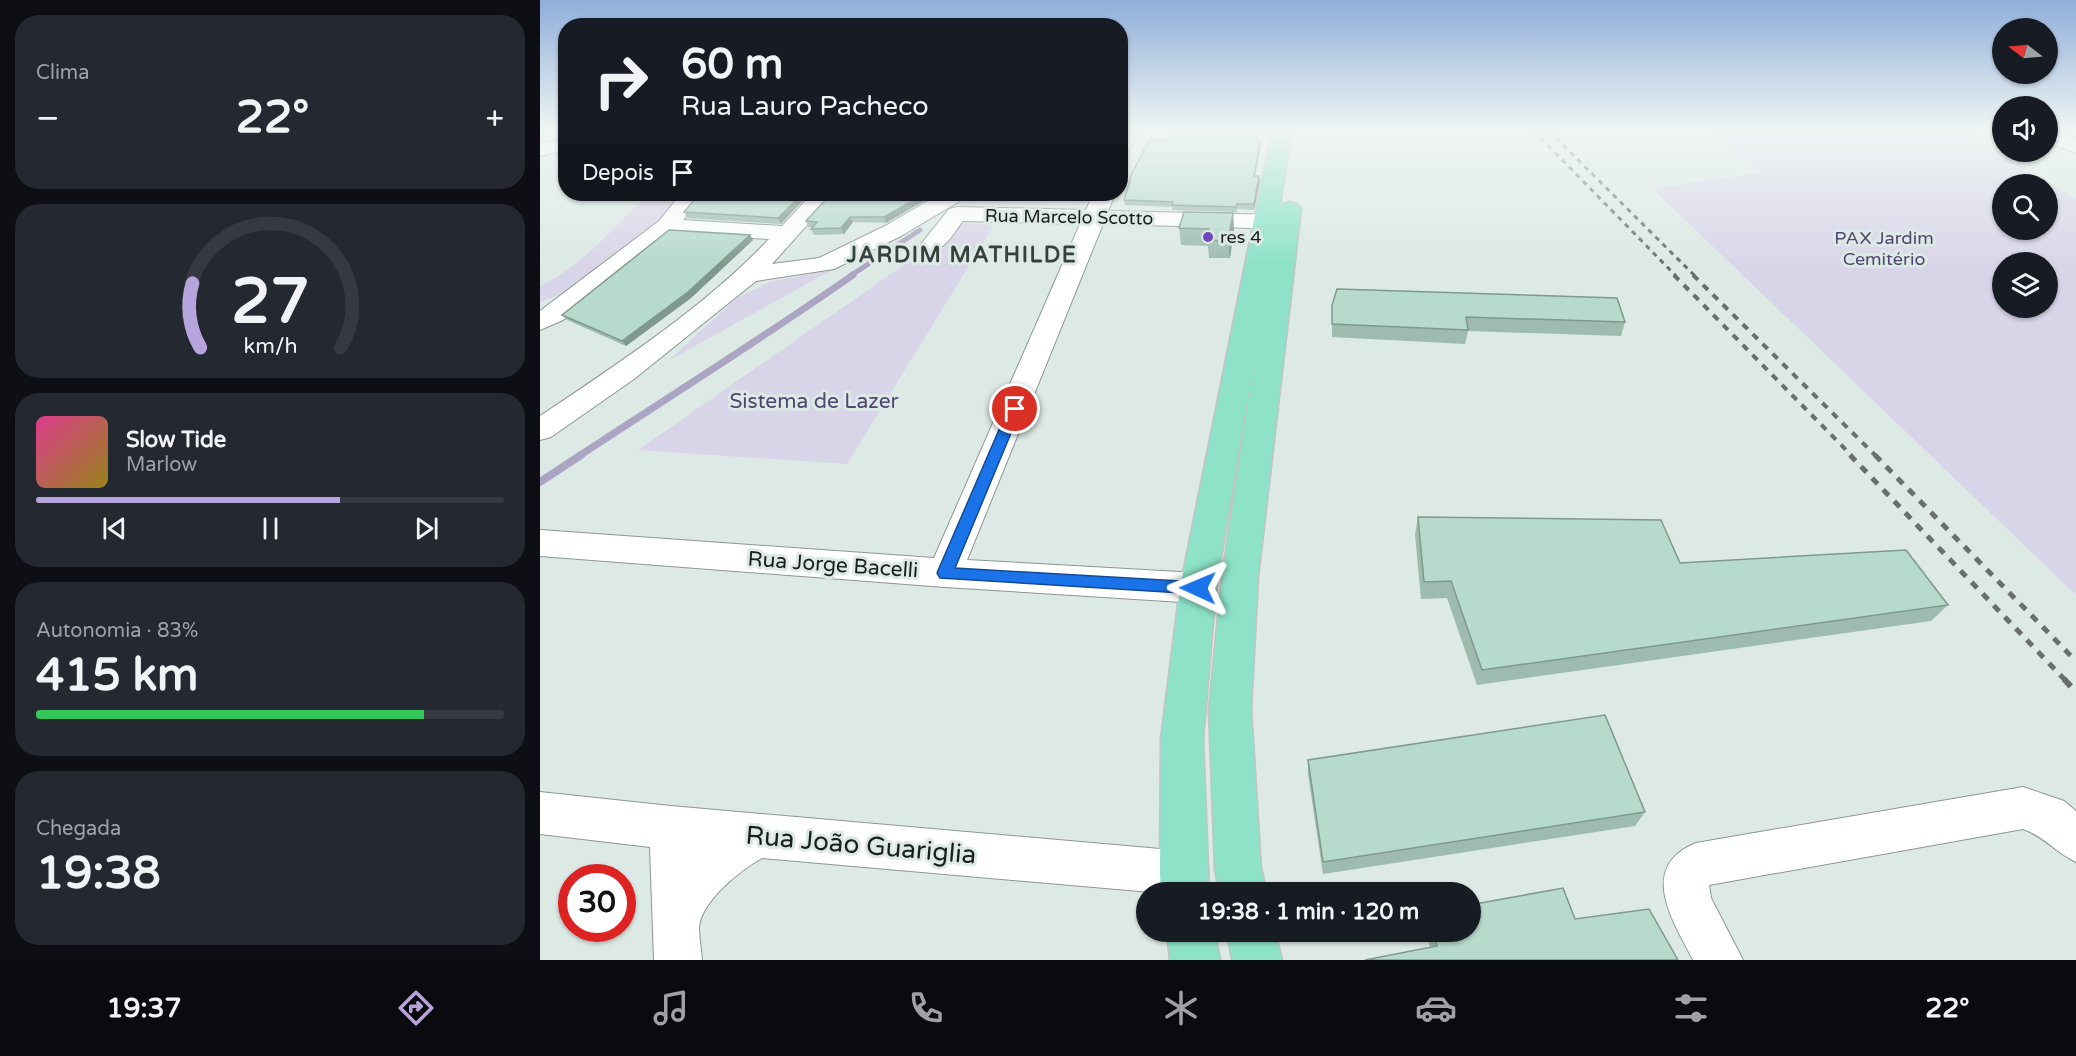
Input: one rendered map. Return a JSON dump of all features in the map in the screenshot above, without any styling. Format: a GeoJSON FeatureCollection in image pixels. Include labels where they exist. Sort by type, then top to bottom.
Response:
{"type":"FeatureCollection","features":[{"type":"Feature","properties":{"kind":"main road"},"geometry":{"type":"LineString","coordinates":[[1193,882],[1182,739],[1198,588],[1275,176]]}},
{"type":"Feature","properties":{"kind":"main road"},"geometry":{"type":"LineString","coordinates":[[1241,882],[1230,709],[1268,221],[1284,176]]}},
{"type":"Feature","properties":{"kind":"main road"},"geometry":{"type":"LineString","coordinates":[[1192,942],[1195,960]]}},
{"type":"Feature","properties":{"kind":"street"},"geometry":{"type":"LineString","coordinates":[[545,317],[667,226],[687,201]]}},
{"type":"Feature","properties":{"kind":"street"},"geometry":{"type":"LineString","coordinates":[[540,430],[624,373],[749,275],[817,201]]}},
{"type":"Feature","properties":{"kind":"street","name":"Rua Marcelo Scotto"},"geometry":{"type":"LineString","coordinates":[[924,213],[933,244],[956,204],[1100,206],[1268,221]]}},
{"type":"Feature","properties":{"kind":"street"},"geometry":{"type":"LineString","coordinates":[[749,275],[825,264],[924,213],[956,204]]}},
{"type":"Feature","properties":{"kind":"street"},"geometry":{"type":"LineString","coordinates":[[945,573],[1100,206]]}},
{"type":"Feature","properties":{"kind":"street"},"geometry":{"type":"LineString","coordinates":[[667,226],[786,233]]}},
{"type":"Feature","properties":{"kind":"street","name":"Rua Jorge Bacelli"},"geometry":{"type":"LineString","coordinates":[[540,543],[945,573],[1198,588]]}},
{"type":"Feature","properties":{"kind":"street"},"geometry":{"type":"LineString","coordinates":[[1719,960],[1689,904],[1685,879],[1696,865],[2023,808],[2049,816],[2076,840]]}},
{"type":"Feature","properties":{"kind":"street","name":"Rua João Guariglia"},"geometry":{"type":"LineString","coordinates":[[540,813],[1158,882]]}},
{"type":"Feature","properties":{"kind":"street"},"geometry":{"type":"LineString","coordinates":[[671,828],[677,944]]}},
{"type":"Feature","properties":{"kind":"street"},"geometry":{"type":"LineString","coordinates":[[677,944],[694,886],[734,848],[760,836]]}},
{"type":"Feature","properties":{"kind":"green space","name":"PAX Jardim Cemitério"},"geometry":{"type":"Polygon","coordinates":[[[1738,176],[1992,176],[1992,240],[2058,240],[2058,188],[2076,199],[2076,595],[1653,189],[1738,176]]]}},
{"type":"Feature","properties":{"kind":"green space"},"geometry":{"type":"Polygon","coordinates":[[[640,201],[678,201],[662,220],[567,292],[540,302],[540,286],[570,268],[610,233],[640,201]]]}},
{"type":"Feature","properties":{"kind":"green space","name":"Sistema de Lazer"},"geometry":{"type":"Polygon","coordinates":[[[964,223],[994,225],[847,464],[638,450],[964,223]]]}},
{"type":"Feature","properties":{"kind":"green space","name":"Sistema de Lazer"},"geometry":{"type":"Polygon","coordinates":[[[832,270],[668,361],[737,298],[770,282],[832,270]]]}},
{"type":"Feature","properties":{"kind":"building"},"geometry":{"type":"Polygon","coordinates":[[[1131,176],[1259,176],[1254,204],[1237,204],[1236,207],[1172,205],[1173,202],[1128,200],[1131,176]]]}},
{"type":"Feature","properties":{"kind":"building"},"geometry":{"type":"Polygon","coordinates":[[[693,201],[795,201],[778,218],[684,212],[693,201]]]}},
{"type":"Feature","properties":{"kind":"building"},"geometry":{"type":"Polygon","coordinates":[[[825,201],[913,201],[884,217],[850,217],[841,228],[811,229],[817,222],[806,221],[825,201]]]}},
{"type":"Feature","properties":{"kind":"building"},"geometry":{"type":"Polygon","coordinates":[[[1184,212],[1233,213],[1228,241],[1207,240],[1209,229],[1179,228],[1184,212]]]}},
{"type":"Feature","properties":{"kind":"building"},"geometry":{"type":"Polygon","coordinates":[[[669,230],[750,235],[688,292],[622,341],[562,315],[669,230]]]}},
{"type":"Feature","properties":{"kind":"building"},"geometry":{"type":"Polygon","coordinates":[[[1337,289],[1617,298],[1625,322],[1466,317],[1468,330],[1332,324],[1332,305],[1337,289]]]}},
{"type":"Feature","properties":{"kind":"building"},"geometry":{"type":"Polygon","coordinates":[[[1418,517],[1661,520],[1680,563],[1906,550],[1948,605],[1482,670],[1451,581],[1424,582],[1418,517]]]}},
{"type":"Feature","properties":{"kind":"building"},"geometry":{"type":"Polygon","coordinates":[[[1605,715],[1645,812],[1323,862],[1308,760],[1605,715]]]}},
{"type":"Feature","properties":{"kind":"building"},"geometry":{"type":"Polygon","coordinates":[[[1563,888],[1575,919],[1649,909],[1678,960],[1365,960],[1437,946],[1436,942],[1481,942],[1481,903],[1563,888]]]}},
{"type":"Feature","properties":{"kind":"waterway"},"geometry":{"type":"LineString","coordinates":[[850,276],[920,230]]}},
{"type":"Feature","properties":{"kind":"waterway"},"geometry":{"type":"LineString","coordinates":[[579,456],[853,275]]}},
{"type":"Feature","properties":{"kind":"waterway"},"geometry":{"type":"LineString","coordinates":[[540,482],[581,455]]}},
{"type":"Feature","properties":{"kind":"railway"},"geometry":{"type":"LineString","coordinates":[[1578,176],[1676,276]]}},
{"type":"Feature","properties":{"kind":"railway"},"geometry":{"type":"LineString","coordinates":[[1594,176],[1695,276]]}},
{"type":"Feature","properties":{"kind":"railway"},"geometry":{"type":"LineString","coordinates":[[1674,275],[1852,456]]}},
{"type":"Feature","properties":{"kind":"railway"},"geometry":{"type":"LineString","coordinates":[[1693,275],[1875,455]]}},
{"type":"Feature","properties":{"kind":"railway"},"geometry":{"type":"LineString","coordinates":[[1850,455],[2066,681]]}},
{"type":"Feature","properties":{"kind":"railway"},"geometry":{"type":"LineString","coordinates":[[1875,455],[2076,661]]}},
{"type":"Feature","properties":{"kind":"railway"},"geometry":{"type":"LineString","coordinates":[[2064,679],[2076,692]]}},
{"type":"Feature","properties":{"kind":"place","name":"res 4"},"geometry":{"type":"Point","coordinates":[1208,237]}},
{"type":"Feature","properties":{"kind":"district","name":"JARDIM MATHILDE"},"geometry":{"type":"Point","coordinates":[962,255]}},
{"type":"Feature","properties":{"kind":"route"},"geometry":{"type":"LineString","coordinates":[[1015,409],[945,573],[1198,588]]}}]}
